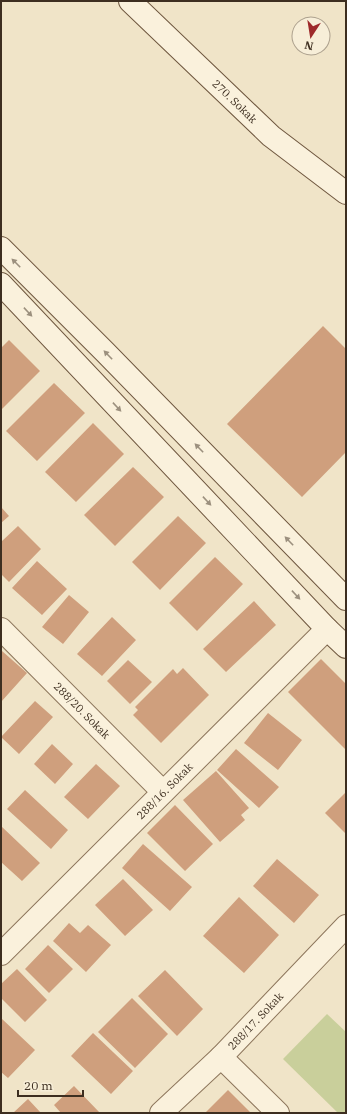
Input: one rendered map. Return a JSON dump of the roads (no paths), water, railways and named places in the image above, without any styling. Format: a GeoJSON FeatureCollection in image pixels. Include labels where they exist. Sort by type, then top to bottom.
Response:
{"type":"FeatureCollection","features":[{"type":"Feature","properties":{"kind":"street","name":"270. Sokak"},"geometry":{"type":"LineString","coordinates":[[130,1],[271,136],[346,193]]}},
{"type":"Feature","properties":{"kind":"street"},"geometry":{"type":"LineString","coordinates":[[1,248],[105,352],[346,599]]}},
{"type":"Feature","properties":{"kind":"street"},"geometry":{"type":"LineString","coordinates":[[1,284],[346,647]]}},
{"type":"Feature","properties":{"kind":"street","name":"288/20. Sokak"},"geometry":{"type":"LineString","coordinates":[[1,629],[163,792]]}},
{"type":"Feature","properties":{"kind":"street","name":"288/16. Sokak"},"geometry":{"type":"LineString","coordinates":[[1,954],[328,629]]}},
{"type":"Feature","properties":{"kind":"street","name":"288/17. Sokak"},"geometry":{"type":"LineString","coordinates":[[161,1113],[221,1057],[346,926]]}},
{"type":"Feature","properties":{"kind":"street"},"geometry":{"type":"LineString","coordinates":[[221,1057],[278,1113]]}}]}
